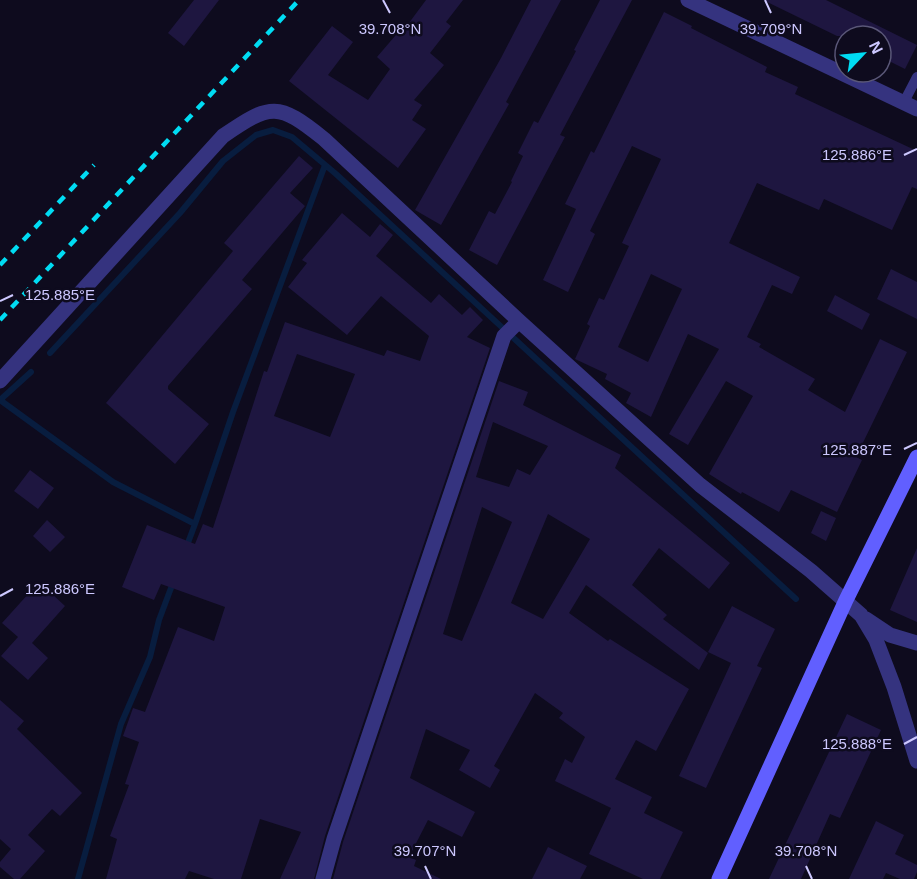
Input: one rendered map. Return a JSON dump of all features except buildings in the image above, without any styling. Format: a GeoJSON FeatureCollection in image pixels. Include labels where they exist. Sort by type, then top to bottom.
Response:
{"type":"FeatureCollection","features":[{"type":"Feature","properties":{"kind":"main road"},"geometry":{"type":"LineString","coordinates":[[719,879],[846,600],[917,457]]}},
{"type":"Feature","properties":{"kind":"street"},"geometry":{"type":"LineString","coordinates":[[688,0],[910,106]]}},
{"type":"Feature","properties":{"kind":"street"},"geometry":{"type":"LineString","coordinates":[[0,381],[223,136],[249,118],[268,110],[283,112],[305,124],[324,139],[519,321],[700,485],[846,600],[861,615],[890,634],[917,643]]}},
{"type":"Feature","properties":{"kind":"street"},"geometry":{"type":"LineString","coordinates":[[323,879],[334,839],[504,336],[519,321]]}},
{"type":"Feature","properties":{"kind":"street"},"geometry":{"type":"LineString","coordinates":[[861,615],[876,640],[917,761]]}},
{"type":"Feature","properties":{"kind":"lane"},"geometry":{"type":"LineString","coordinates":[[910,106],[917,77]]}},
{"type":"Feature","properties":{"kind":"waterway"},"geometry":{"type":"LineString","coordinates":[[50,353],[180,213],[223,161],[256,135],[273,130],[292,137],[336,174],[796,599]]}},
{"type":"Feature","properties":{"kind":"waterway"},"geometry":{"type":"LineString","coordinates":[[195,524],[233,412],[325,165]]}},
{"type":"Feature","properties":{"kind":"waterway"},"geometry":{"type":"LineString","coordinates":[[0,400],[31,372]]}},
{"type":"Feature","properties":{"kind":"waterway"},"geometry":{"type":"LineString","coordinates":[[0,400],[113,482],[195,524],[186,548]]}},
{"type":"Feature","properties":{"kind":"waterway"},"geometry":{"type":"LineString","coordinates":[[78,879],[121,724],[150,657],[159,620],[174,580]]}},
{"type":"Feature","properties":{"kind":"railway"},"geometry":{"type":"LineString","coordinates":[[0,320],[299,0]]}},
{"type":"Feature","properties":{"kind":"railway"},"geometry":{"type":"LineString","coordinates":[[0,265],[94,165]]}}]}
